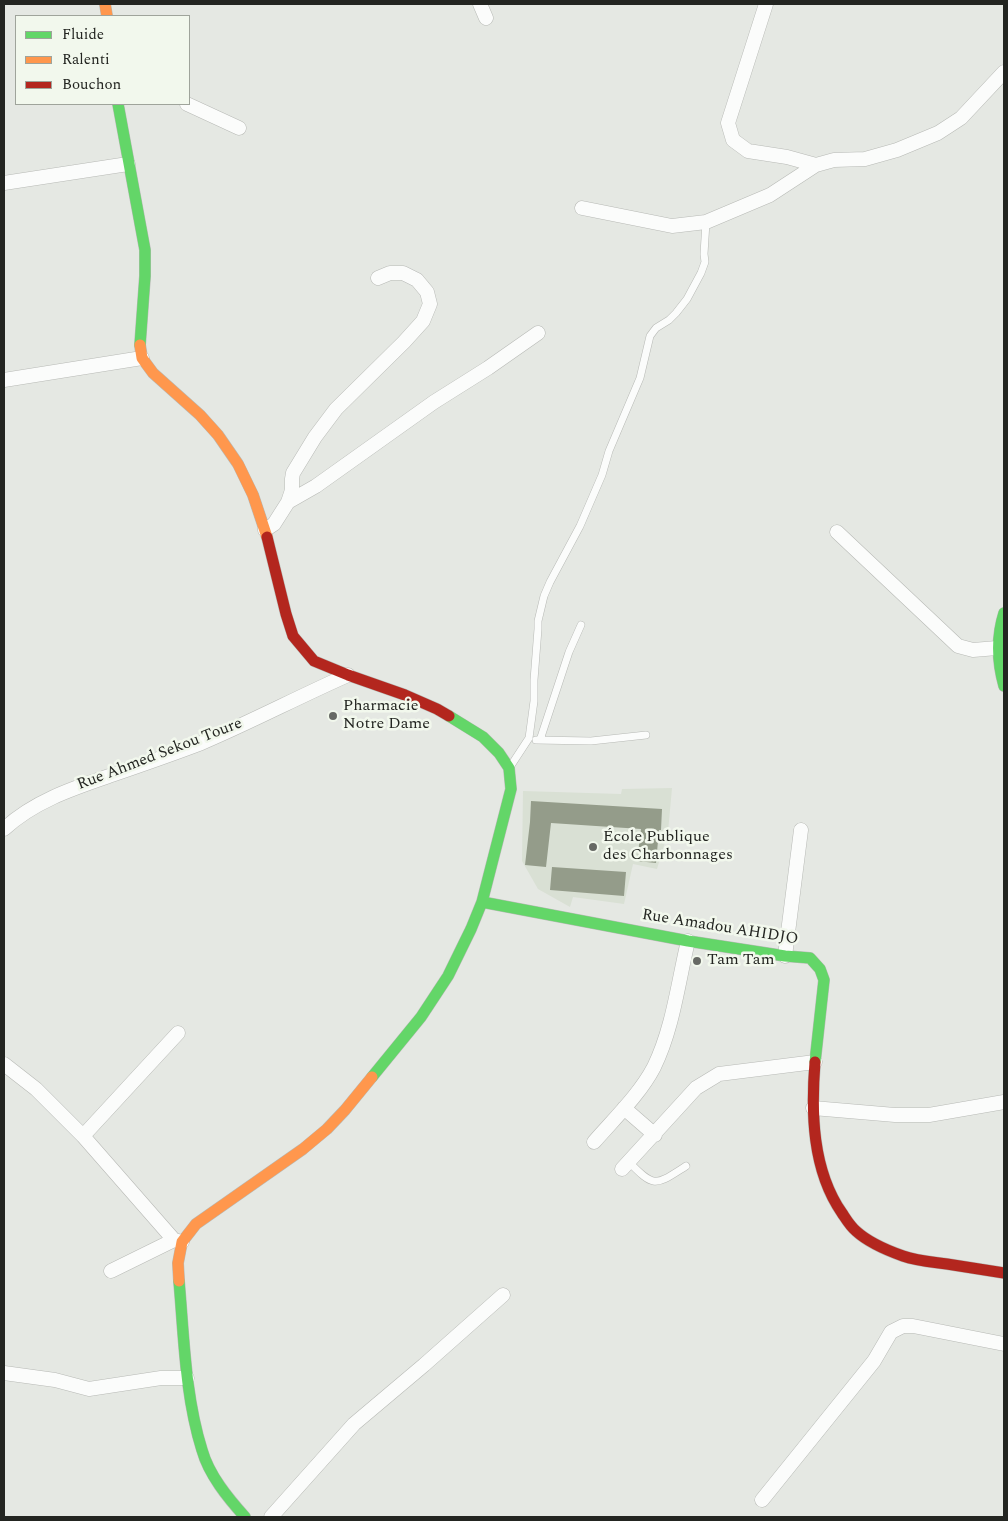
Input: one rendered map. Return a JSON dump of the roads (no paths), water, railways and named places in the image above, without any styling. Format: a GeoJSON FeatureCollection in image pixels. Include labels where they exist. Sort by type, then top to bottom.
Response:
{"type":"FeatureCollection","features":[{"type":"Feature","properties":{"kind":"street"},"geometry":{"type":"LineString","coordinates":[[480,4],[486,18]]}},
{"type":"Feature","properties":{"kind":"street"},"geometry":{"type":"LineString","coordinates":[[766,4],[728,124],[733,140],[748,152],[787,157],[816,165]]}},
{"type":"Feature","properties":{"kind":"street"},"geometry":{"type":"LineString","coordinates":[[582,208],[672,226],[706,222],[770,195],[816,165],[834,160],[865,159],[897,150],[938,133],[961,118],[1004,72]]}},
{"type":"Feature","properties":{"kind":"street"},"geometry":{"type":"LineString","coordinates":[[111,1271],[178,1241],[196,1224],[302,1149],[345,1110],[420,1017],[448,976],[482,902],[510,789],[510,768],[482,737],[444,713],[404,695],[314,661],[293,636],[265,530],[246,479],[238,464],[218,435],[200,414],[152,373],[142,358],[140,343],[145,250],[118,105]]}},
{"type":"Feature","properties":{"kind":"street"},"geometry":{"type":"LineString","coordinates":[[189,105],[239,128]]}},
{"type":"Feature","properties":{"kind":"street"},"geometry":{"type":"LineString","coordinates":[[4,183],[128,164]]}},
{"type":"Feature","properties":{"kind":"street"},"geometry":{"type":"LineString","coordinates":[[265,530],[274,524],[288,502],[292,490],[293,473],[315,437],[336,409],[423,321],[430,304],[427,292],[417,280],[403,273],[390,273],[378,278]]}},
{"type":"Feature","properties":{"kind":"street"},"geometry":{"type":"LineString","coordinates":[[288,502],[316,486],[434,402],[488,368],[538,333]]}},
{"type":"Feature","properties":{"kind":"street"},"geometry":{"type":"LineString","coordinates":[[4,380],[142,358]]}},
{"type":"Feature","properties":{"kind":"street"},"geometry":{"type":"LineString","coordinates":[[837,532],[958,646],[973,650],[997,648]]}},
{"type":"Feature","properties":{"kind":"street"},"geometry":{"type":"LineString","coordinates":[[1004,613],[999,626],[997,648],[999,670],[1004,686]]}},
{"type":"Feature","properties":{"kind":"street","name":"Rue Ahmed Sekou Toure"},"geometry":{"type":"LineString","coordinates":[[4,829],[16,818],[63,792],[198,744],[348,675]]}},
{"type":"Feature","properties":{"kind":"street"},"geometry":{"type":"LineString","coordinates":[[785,956],[801,830]]}},
{"type":"Feature","properties":{"kind":"street","name":"Rue Amadou AHIDJO"},"geometry":{"type":"LineString","coordinates":[[482,902],[559,915],[688,941],[810,958],[820,969],[824,980],[814,1062],[813,1108],[818,1154],[824,1182],[835,1204],[851,1227],[868,1240],[904,1256],[1004,1273]]}},
{"type":"Feature","properties":{"kind":"street"},"geometry":{"type":"LineString","coordinates":[[594,1142],[624,1108],[653,1068],[663,1044],[671,1015],[688,941]]}},
{"type":"Feature","properties":{"kind":"street"},"geometry":{"type":"LineString","coordinates":[[83,1136],[178,1034]]}},
{"type":"Feature","properties":{"kind":"street"},"geometry":{"type":"LineString","coordinates":[[626,1166],[696,1088],[719,1074],[814,1062]]}},
{"type":"Feature","properties":{"kind":"street"},"geometry":{"type":"LineString","coordinates":[[4,1064],[36,1089],[83,1136],[178,1241],[187,1378],[202,1452],[230,1501],[245,1517]]}},
{"type":"Feature","properties":{"kind":"street"},"geometry":{"type":"LineString","coordinates":[[813,1108],[895,1115],[929,1115],[1004,1102]]}},
{"type":"Feature","properties":{"kind":"street"},"geometry":{"type":"LineString","coordinates":[[624,1108],[655,1135]]}},
{"type":"Feature","properties":{"kind":"street"},"geometry":{"type":"LineString","coordinates":[[271,1517],[354,1424],[503,1295]]}},
{"type":"Feature","properties":{"kind":"street"},"geometry":{"type":"LineString","coordinates":[[762,1500],[874,1361],[891,1332],[903,1326],[913,1326],[1004,1344]]}},
{"type":"Feature","properties":{"kind":"street"},"geometry":{"type":"LineString","coordinates":[[4,1373],[55,1380],[89,1389],[161,1378],[187,1378]]}},
{"type":"Feature","properties":{"kind":"lane"},"geometry":{"type":"LineString","coordinates":[[510,768],[530,738],[540,608],[550,582],[580,526],[599,481],[609,451],[640,378],[650,336],[656,328],[676,313],[687,299],[701,274],[705,262],[706,222]]}},
{"type":"Feature","properties":{"kind":"lane"},"geometry":{"type":"LineString","coordinates":[[540,740],[569,652],[581,625]]}},
{"type":"Feature","properties":{"kind":"lane"},"geometry":{"type":"LineString","coordinates":[[530,738],[540,740],[591,741],[646,735]]}},
{"type":"Feature","properties":{"kind":"lane"},"geometry":{"type":"LineString","coordinates":[[626,1166],[650,1181],[656,1182],[666,1179],[686,1166]]}},
{"type":"Feature","properties":{"kind":"place","name":"Pharmacie Notre Dame"},"geometry":{"type":"Point","coordinates":[333,716]}},
{"type":"Feature","properties":{"kind":"place","name":"École Publique des Charbonnages"},"geometry":{"type":"Point","coordinates":[593,847]}},
{"type":"Feature","properties":{"kind":"place","name":"Tam Tam"},"geometry":{"type":"Point","coordinates":[697,961]}}]}
